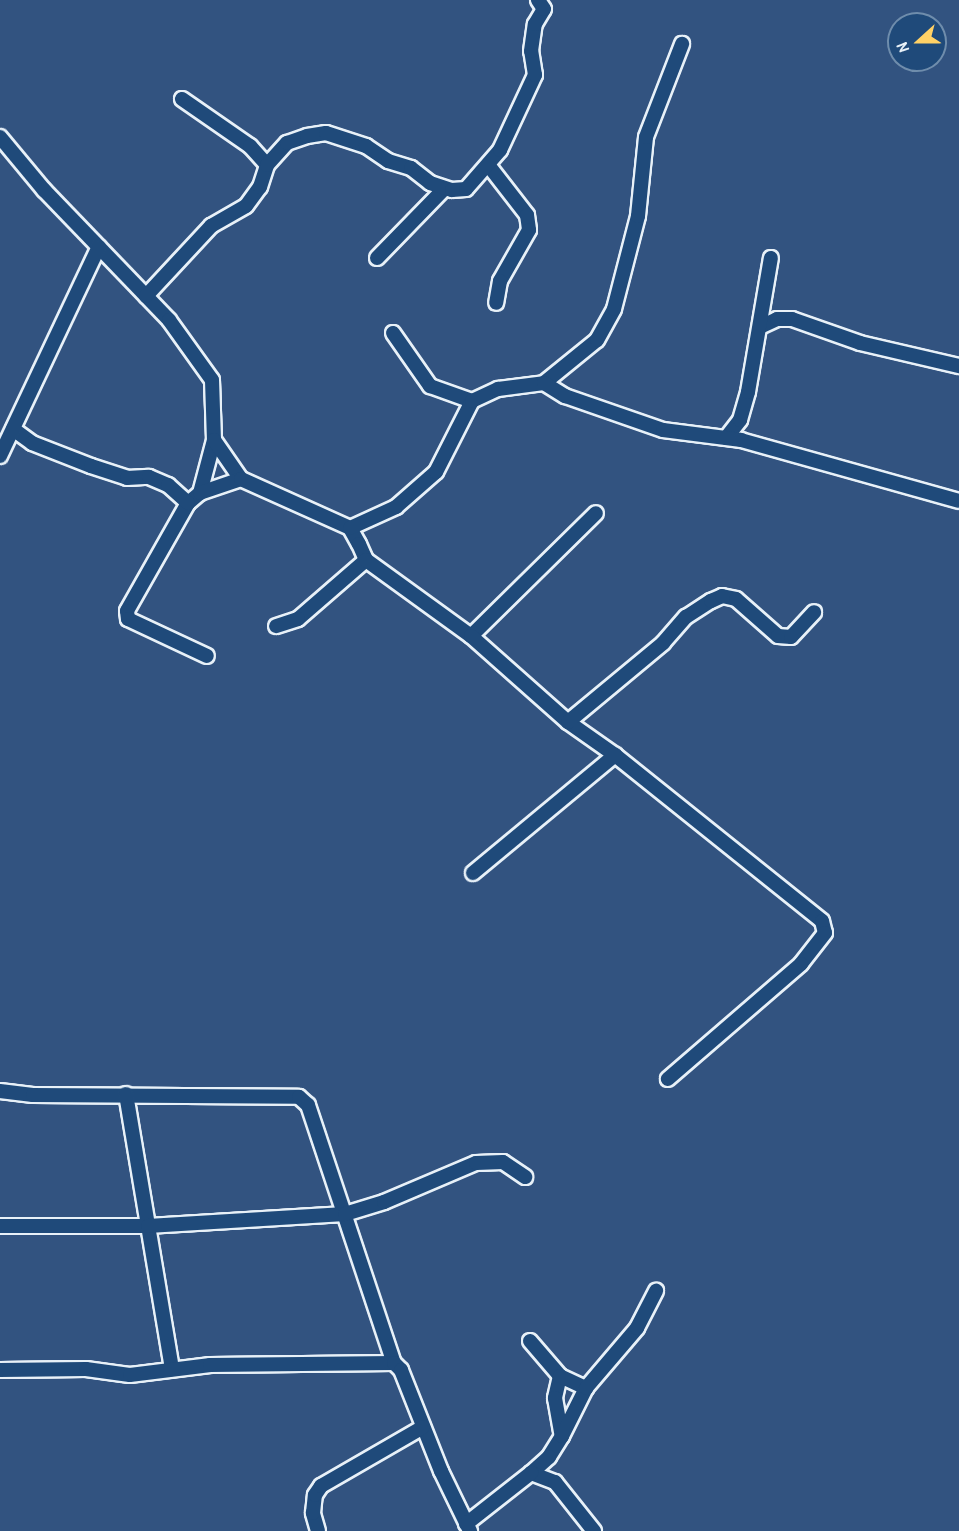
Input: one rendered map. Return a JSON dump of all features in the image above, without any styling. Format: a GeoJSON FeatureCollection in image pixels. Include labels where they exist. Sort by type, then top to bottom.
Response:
{"type":"FeatureCollection","features":[{"type":"Feature","properties":{"kind":"street"},"geometry":{"type":"LineString","coordinates":[[146,296],[204,233],[246,206],[260,187],[267,165],[286,143],[326,134],[366,146],[444,189],[465,189],[489,166],[501,150],[535,75],[531,51],[535,24],[544,9],[538,0]]}},
{"type":"Feature","properties":{"kind":"street"},"geometry":{"type":"LineString","coordinates":[[350,528],[396,507],[436,472],[472,401],[498,389],[544,383],[597,340],[614,309],[638,216],[646,137],[682,44]]}},
{"type":"Feature","properties":{"kind":"street"},"geometry":{"type":"LineString","coordinates":[[182,99],[250,146],[267,165]]}},
{"type":"Feature","properties":{"kind":"street"},"geometry":{"type":"LineString","coordinates":[[0,137],[146,296],[207,369],[212,380],[214,440],[200,493]]}},
{"type":"Feature","properties":{"kind":"street"},"geometry":{"type":"LineString","coordinates":[[489,166],[527,215],[529,230],[500,281],[496,303]]}},
{"type":"Feature","properties":{"kind":"street"},"geometry":{"type":"LineString","coordinates":[[377,258],[444,189]]}},
{"type":"Feature","properties":{"kind":"street"},"geometry":{"type":"LineString","coordinates":[[0,456],[99,247]]}},
{"type":"Feature","properties":{"kind":"street"},"geometry":{"type":"LineString","coordinates":[[726,438],[740,420],[760,327],[771,258]]}},
{"type":"Feature","properties":{"kind":"street"},"geometry":{"type":"LineString","coordinates":[[760,327],[777,319],[792,319],[860,343],[959,366]]}},
{"type":"Feature","properties":{"kind":"street"},"geometry":{"type":"LineString","coordinates":[[393,333],[430,386],[472,401]]}},
{"type":"Feature","properties":{"kind":"street"},"geometry":{"type":"LineString","coordinates":[[544,383],[565,396],[663,430],[726,438],[959,501]]}},
{"type":"Feature","properties":{"kind":"street"},"geometry":{"type":"LineString","coordinates":[[13,429],[32,443],[91,466],[127,478],[149,477],[168,485],[188,503]]}},
{"type":"Feature","properties":{"kind":"street"},"geometry":{"type":"LineString","coordinates":[[214,440],[241,479],[350,528],[366,560],[471,636],[568,722],[615,755],[812,910],[822,921],[825,933],[801,964],[668,1080]]}},
{"type":"Feature","properties":{"kind":"street"},"geometry":{"type":"LineString","coordinates":[[207,656],[128,619],[127,611],[188,503],[200,493],[241,479]]}},
{"type":"Feature","properties":{"kind":"street"},"geometry":{"type":"LineString","coordinates":[[471,636],[596,513]]}},
{"type":"Feature","properties":{"kind":"street"},"geometry":{"type":"LineString","coordinates":[[276,626],[298,620],[366,560]]}},
{"type":"Feature","properties":{"kind":"street"},"geometry":{"type":"LineString","coordinates":[[568,722],[663,643],[686,617],[722,596],[736,599],[778,636],[791,637],[814,612]]}},
{"type":"Feature","properties":{"kind":"street"},"geometry":{"type":"LineString","coordinates":[[473,873],[615,755]]}},
{"type":"Feature","properties":{"kind":"street"},"geometry":{"type":"LineString","coordinates":[[0,1091],[298,1097],[308,1105],[394,1363],[401,1370],[423,1427],[468,1528],[549,1457],[562,1437],[586,1388],[637,1328],[656,1291]]}},
{"type":"Feature","properties":{"kind":"street"},"geometry":{"type":"LineString","coordinates":[[126,1094],[172,1369]]}},
{"type":"Feature","properties":{"kind":"street"},"geometry":{"type":"LineString","coordinates":[[0,1226],[148,1226],[345,1214],[384,1202],[477,1163],[503,1162],[525,1177]]}},
{"type":"Feature","properties":{"kind":"street"},"geometry":{"type":"LineString","coordinates":[[530,1341],[560,1376],[586,1388]]}},
{"type":"Feature","properties":{"kind":"street"},"geometry":{"type":"LineString","coordinates":[[0,1370],[86,1369],[130,1375],[172,1369],[394,1363]]}},
{"type":"Feature","properties":{"kind":"street"},"geometry":{"type":"LineString","coordinates":[[560,1376],[555,1398],[562,1437]]}},
{"type":"Feature","properties":{"kind":"street"},"geometry":{"type":"LineString","coordinates":[[318,1531],[313,1513],[315,1495],[321,1486],[423,1427]]}},
{"type":"Feature","properties":{"kind":"street"},"geometry":{"type":"LineString","coordinates":[[531,1473],[555,1482],[594,1531]]}}]}
